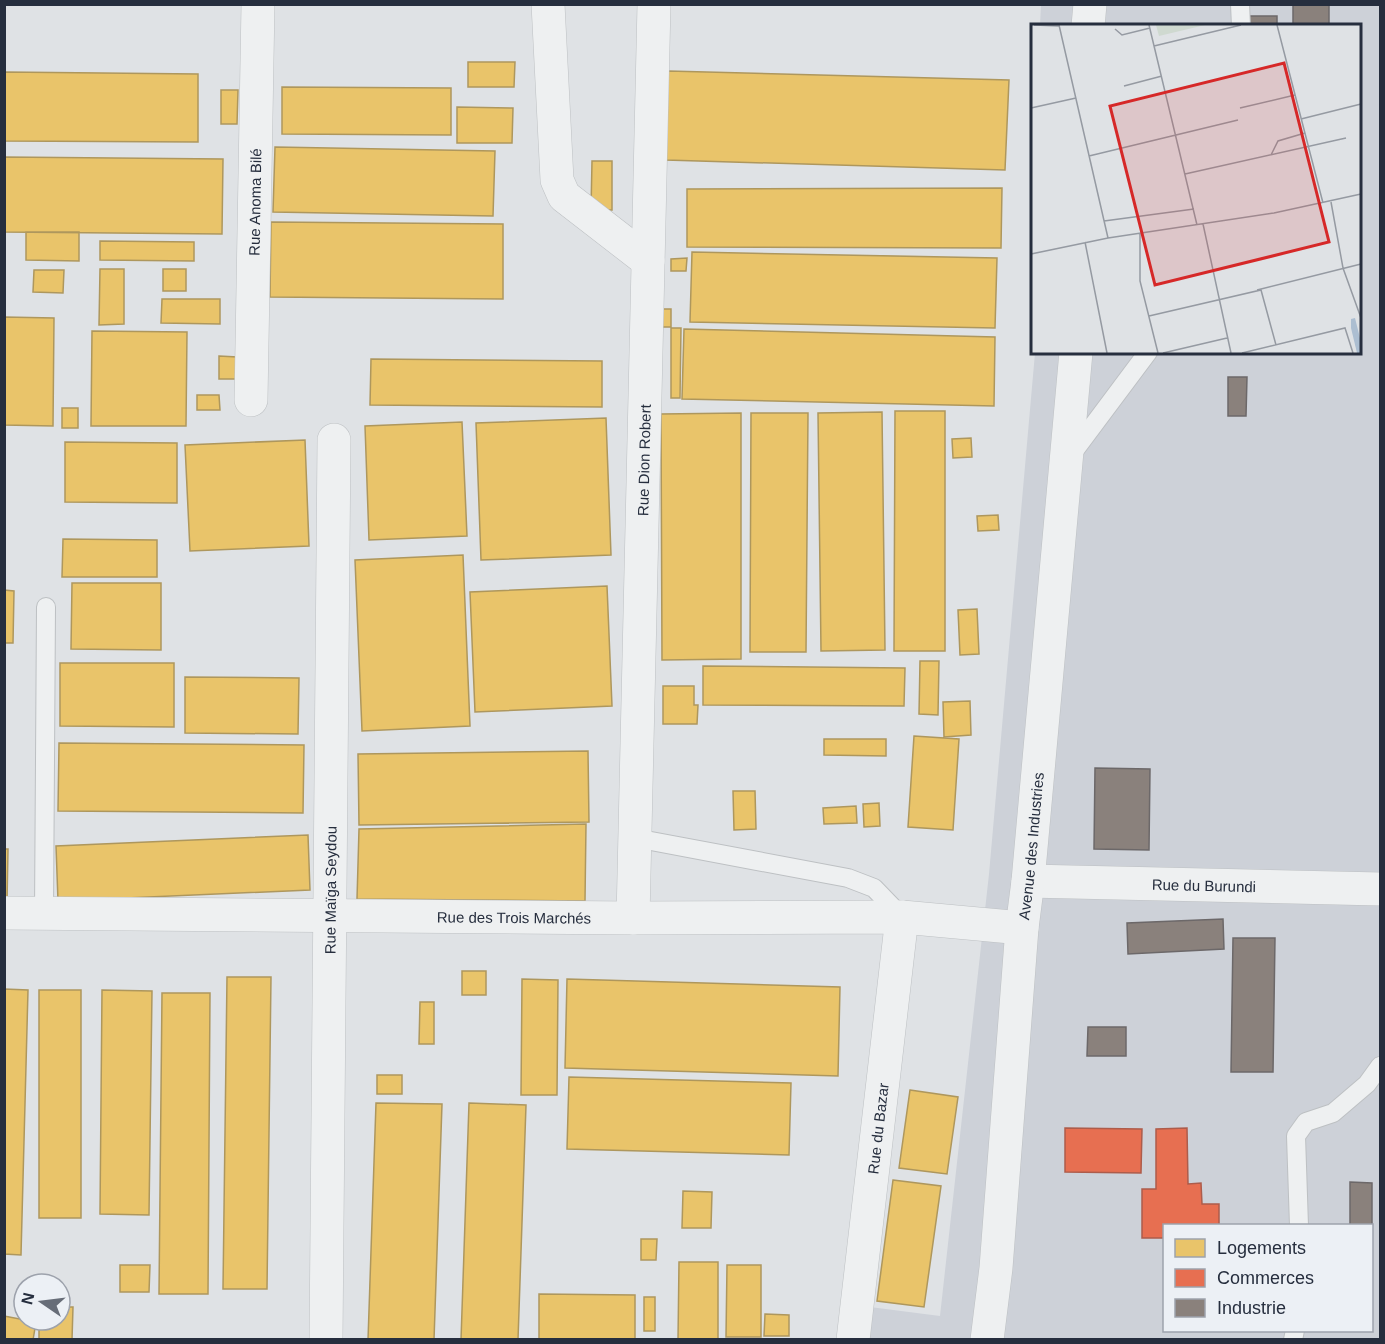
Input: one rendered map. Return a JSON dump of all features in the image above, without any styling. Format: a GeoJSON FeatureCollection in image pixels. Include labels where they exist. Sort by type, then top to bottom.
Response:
{"type":"FeatureCollection","features":[{"type":"Feature","properties":{"kind":"street","name":"Rue Anoma Bilé"},"geometry":{"type":"LineString","coordinates":[[251,400],[258,4]]}},
{"type":"Feature","properties":{"kind":"street"},"geometry":{"type":"LineString","coordinates":[[548,4],[557,180],[564,196],[648,261]]}},
{"type":"Feature","properties":{"kind":"street","name":"Rue Dion Robert"},"geometry":{"type":"LineString","coordinates":[[633,918],[654,4]]}},
{"type":"Feature","properties":{"kind":"street"},"geometry":{"type":"LineString","coordinates":[[1089,24],[1090,4]]}},
{"type":"Feature","properties":{"kind":"street","name":"Avenue des Industries"},"geometry":{"type":"LineString","coordinates":[[987,1340],[996,1268],[1022,928],[1076,354]]}},
{"type":"Feature","properties":{"kind":"street","name":"Rue Maïga Seydou"},"geometry":{"type":"LineString","coordinates":[[326,1340],[334,440]]}},
{"type":"Feature","properties":{"kind":"street","name":"Rue du Burundi"},"geometry":{"type":"LineString","coordinates":[[1028,881],[1380,889]]}},
{"type":"Feature","properties":{"kind":"street","name":"Rue des Trois Marchés"},"geometry":{"type":"LineString","coordinates":[[4,914],[633,918],[902,917],[1022,928]]}},
{"type":"Feature","properties":{"kind":"street","name":"Rue du Bazar"},"geometry":{"type":"LineString","coordinates":[[853,1340],[902,917]]}},
{"type":"Feature","properties":{"kind":"lane"},"geometry":{"type":"LineString","coordinates":[[1240,4],[1241,24]]}},
{"type":"Feature","properties":{"kind":"lane"},"geometry":{"type":"LineString","coordinates":[[1066,461],[1146,354]]}},
{"type":"Feature","properties":{"kind":"lane"},"geometry":{"type":"LineString","coordinates":[[44,914],[46,606]]}},
{"type":"Feature","properties":{"kind":"lane"},"geometry":{"type":"LineString","coordinates":[[635,838],[849,878],[874,888],[902,917]]}},
{"type":"Feature","properties":{"kind":"lane"},"geometry":{"type":"LineString","coordinates":[[1299,1224],[1296,1136],[1306,1122],[1333,1113],[1367,1084],[1380,1066]]}},
{"type":"Feature","properties":{"kind":"shaded area"},"geometry":{"type":"Polygon","coordinates":[[[1041,5],[1380,5],[1380,1339],[865,1340],[870,1307],[940,1316],[989,874],[1035,354],[1361,354],[1361,24],[1040,24],[1041,5]]]}},
{"type":"Feature","properties":{"kind":"building: Logements"},"geometry":{"type":"Polygon","coordinates":[[[468,62],[515,62],[514,87],[468,87],[468,62]]]}},
{"type":"Feature","properties":{"kind":"building: Logements"},"geometry":{"type":"Polygon","coordinates":[[[668,71],[1009,80],[1005,170],[666,160],[668,71]]]}},
{"type":"Feature","properties":{"kind":"building: Logements"},"geometry":{"type":"Polygon","coordinates":[[[4,72],[198,74],[198,142],[4,141],[4,72]]]}},
{"type":"Feature","properties":{"kind":"building: Logements"},"geometry":{"type":"Polygon","coordinates":[[[282,87],[451,88],[451,135],[282,134],[282,87]]]}},
{"type":"Feature","properties":{"kind":"building: Logements"},"geometry":{"type":"Polygon","coordinates":[[[221,90],[238,90],[237,124],[221,124],[221,90]]]}},
{"type":"Feature","properties":{"kind":"building: Logements"},"geometry":{"type":"Polygon","coordinates":[[[457,107],[513,108],[512,143],[457,143],[457,107]]]}},
{"type":"Feature","properties":{"kind":"building: Logements"},"geometry":{"type":"Polygon","coordinates":[[[275,147],[495,151],[493,216],[273,212],[275,147]]]}},
{"type":"Feature","properties":{"kind":"building: Logements"},"geometry":{"type":"Polygon","coordinates":[[[4,157],[223,159],[222,234],[4,232],[4,157]]]}},
{"type":"Feature","properties":{"kind":"building: Logements"},"geometry":{"type":"Polygon","coordinates":[[[592,161],[612,161],[612,210],[591,210],[592,161]]]}},
{"type":"Feature","properties":{"kind":"building: Logements"},"geometry":{"type":"Polygon","coordinates":[[[1002,188],[1001,248],[687,247],[687,189],[1002,188]]]}},
{"type":"Feature","properties":{"kind":"building: Logements"},"geometry":{"type":"Polygon","coordinates":[[[271,222],[503,224],[503,299],[270,297],[271,222]]]}},
{"type":"Feature","properties":{"kind":"building: Logements"},"geometry":{"type":"Polygon","coordinates":[[[26,232],[79,232],[79,261],[26,260],[26,232]]]}},
{"type":"Feature","properties":{"kind":"building: Logements"},"geometry":{"type":"Polygon","coordinates":[[[100,241],[194,242],[194,261],[100,260],[100,241]]]}},
{"type":"Feature","properties":{"kind":"building: Logements"},"geometry":{"type":"Polygon","coordinates":[[[692,252],[997,258],[995,328],[690,322],[692,252]]]}},
{"type":"Feature","properties":{"kind":"building: Logements"},"geometry":{"type":"Polygon","coordinates":[[[687,258],[686,271],[671,271],[671,259],[687,258]]]}},
{"type":"Feature","properties":{"kind":"building: Logements"},"geometry":{"type":"Polygon","coordinates":[[[100,269],[124,269],[124,324],[99,325],[100,269]]]}},
{"type":"Feature","properties":{"kind":"building: Logements"},"geometry":{"type":"Polygon","coordinates":[[[163,269],[186,269],[186,291],[163,291],[163,269]]]}},
{"type":"Feature","properties":{"kind":"building: Logements"},"geometry":{"type":"Polygon","coordinates":[[[34,270],[64,270],[63,293],[33,292],[34,270]]]}},
{"type":"Feature","properties":{"kind":"building: Logements"},"geometry":{"type":"Polygon","coordinates":[[[162,299],[220,299],[220,324],[161,323],[162,299]]]}},
{"type":"Feature","properties":{"kind":"building: Logements"},"geometry":{"type":"Polygon","coordinates":[[[654,309],[671,309],[671,327],[654,327],[654,309]]]}},
{"type":"Feature","properties":{"kind":"building: Logements"},"geometry":{"type":"Polygon","coordinates":[[[4,317],[54,318],[53,426],[4,425],[4,317]]]}},
{"type":"Feature","properties":{"kind":"building: Logements"},"geometry":{"type":"Polygon","coordinates":[[[671,328],[681,328],[680,398],[671,398],[671,328]]]}},
{"type":"Feature","properties":{"kind":"building: Logements"},"geometry":{"type":"Polygon","coordinates":[[[684,329],[995,337],[994,406],[682,399],[684,329]]]}},
{"type":"Feature","properties":{"kind":"building: Logements"},"geometry":{"type":"Polygon","coordinates":[[[92,331],[187,332],[186,426],[91,426],[92,331]]]}},
{"type":"Feature","properties":{"kind":"building: Logements"},"geometry":{"type":"Polygon","coordinates":[[[219,356],[237,357],[236,379],[219,379],[219,356]]]}},
{"type":"Feature","properties":{"kind":"building: Logements"},"geometry":{"type":"Polygon","coordinates":[[[371,359],[602,361],[602,407],[370,405],[371,359]]]}},
{"type":"Feature","properties":{"kind":"building: Logements"},"geometry":{"type":"Polygon","coordinates":[[[197,395],[219,395],[220,410],[197,410],[197,395]]]}},
{"type":"Feature","properties":{"kind":"building: Logements"},"geometry":{"type":"Polygon","coordinates":[[[62,408],[78,408],[78,428],[62,428],[62,408]]]}},
{"type":"Feature","properties":{"kind":"building: Logements"},"geometry":{"type":"Polygon","coordinates":[[[895,411],[945,411],[945,651],[894,651],[895,411]]]}},
{"type":"Feature","properties":{"kind":"building: Logements"},"geometry":{"type":"Polygon","coordinates":[[[882,412],[885,650],[821,651],[818,413],[882,412]]]}},
{"type":"Feature","properties":{"kind":"building: Logements"},"geometry":{"type":"Polygon","coordinates":[[[741,413],[741,659],[662,660],[661,414],[741,413]]]}},
{"type":"Feature","properties":{"kind":"building: Logements"},"geometry":{"type":"Polygon","coordinates":[[[751,413],[808,413],[806,652],[750,652],[751,413]]]}},
{"type":"Feature","properties":{"kind":"building: Logements"},"geometry":{"type":"Polygon","coordinates":[[[606,418],[611,555],[481,560],[476,423],[606,418]]]}},
{"type":"Feature","properties":{"kind":"building: Logements"},"geometry":{"type":"Polygon","coordinates":[[[462,422],[467,536],[369,540],[365,426],[462,422]]]}},
{"type":"Feature","properties":{"kind":"building: Logements"},"geometry":{"type":"Polygon","coordinates":[[[971,438],[972,457],[953,458],[952,439],[971,438]]]}},
{"type":"Feature","properties":{"kind":"building: Logements"},"geometry":{"type":"Polygon","coordinates":[[[305,440],[309,546],[190,551],[185,445],[305,440]]]}},
{"type":"Feature","properties":{"kind":"building: Logements"},"geometry":{"type":"Polygon","coordinates":[[[65,442],[177,443],[177,503],[65,502],[65,442]]]}},
{"type":"Feature","properties":{"kind":"building: Logements"},"geometry":{"type":"Polygon","coordinates":[[[998,515],[999,530],[978,531],[977,516],[998,515]]]}},
{"type":"Feature","properties":{"kind":"building: Logements"},"geometry":{"type":"Polygon","coordinates":[[[63,539],[157,540],[157,577],[62,577],[63,539]]]}},
{"type":"Feature","properties":{"kind":"building: Logements"},"geometry":{"type":"Polygon","coordinates":[[[463,555],[470,726],[362,731],[355,560],[463,555]]]}},
{"type":"Feature","properties":{"kind":"building: Logements"},"geometry":{"type":"Polygon","coordinates":[[[72,583],[161,583],[161,650],[71,649],[72,583]]]}},
{"type":"Feature","properties":{"kind":"building: Logements"},"geometry":{"type":"Polygon","coordinates":[[[607,586],[612,706],[475,712],[470,592],[607,586]]]}},
{"type":"Feature","properties":{"kind":"building: Logements"},"geometry":{"type":"Polygon","coordinates":[[[4,590],[14,591],[13,643],[4,643],[4,590]]]}},
{"type":"Feature","properties":{"kind":"building: Logements"},"geometry":{"type":"Polygon","coordinates":[[[977,609],[979,654],[960,655],[958,610],[977,609]]]}},
{"type":"Feature","properties":{"kind":"building: Logements"},"geometry":{"type":"Polygon","coordinates":[[[920,661],[939,661],[938,715],[919,714],[920,661]]]}},
{"type":"Feature","properties":{"kind":"building: Logements"},"geometry":{"type":"Polygon","coordinates":[[[60,663],[174,663],[174,727],[60,726],[60,663]]]}},
{"type":"Feature","properties":{"kind":"building: Logements"},"geometry":{"type":"Polygon","coordinates":[[[703,666],[905,668],[904,706],[703,705],[703,666]]]}},
{"type":"Feature","properties":{"kind":"building: Logements"},"geometry":{"type":"Polygon","coordinates":[[[185,677],[299,678],[298,734],[185,733],[185,677]]]}},
{"type":"Feature","properties":{"kind":"building: Logements"},"geometry":{"type":"Polygon","coordinates":[[[663,686],[694,686],[694,705],[698,705],[697,724],[663,724],[663,686]]]}},
{"type":"Feature","properties":{"kind":"building: Logements"},"geometry":{"type":"Polygon","coordinates":[[[970,701],[971,735],[944,737],[943,702],[970,701]]]}},
{"type":"Feature","properties":{"kind":"building: Logements"},"geometry":{"type":"Polygon","coordinates":[[[914,736],[959,739],[953,830],[908,827],[914,736]]]}},
{"type":"Feature","properties":{"kind":"building: Logements"},"geometry":{"type":"Polygon","coordinates":[[[824,739],[886,739],[886,756],[824,755],[824,739]]]}},
{"type":"Feature","properties":{"kind":"building: Logements"},"geometry":{"type":"Polygon","coordinates":[[[59,743],[304,745],[303,813],[58,811],[59,743]]]}},
{"type":"Feature","properties":{"kind":"building: Logements"},"geometry":{"type":"Polygon","coordinates":[[[588,751],[589,822],[359,825],[358,754],[588,751]]]}},
{"type":"Feature","properties":{"kind":"building: Logements"},"geometry":{"type":"Polygon","coordinates":[[[733,791],[755,791],[756,829],[734,830],[733,791]]]}},
{"type":"Feature","properties":{"kind":"building: Logements"},"geometry":{"type":"Polygon","coordinates":[[[879,803],[880,826],[864,827],[863,804],[879,803]]]}},
{"type":"Feature","properties":{"kind":"building: Logements"},"geometry":{"type":"Polygon","coordinates":[[[856,806],[857,823],[824,824],[823,808],[856,806]]]}},
{"type":"Feature","properties":{"kind":"building: Logements"},"geometry":{"type":"Polygon","coordinates":[[[586,824],[585,901],[357,899],[359,829],[586,824]]]}},
{"type":"Feature","properties":{"kind":"building: Logements"},"geometry":{"type":"Polygon","coordinates":[[[308,835],[310,890],[58,901],[56,846],[308,835]]]}},
{"type":"Feature","properties":{"kind":"building: Logements"},"geometry":{"type":"Polygon","coordinates":[[[4,849],[8,849],[7,902],[4,902],[4,849]]]}},
{"type":"Feature","properties":{"kind":"building: Logements"},"geometry":{"type":"Polygon","coordinates":[[[462,971],[486,971],[486,995],[462,995],[462,971]]]}},
{"type":"Feature","properties":{"kind":"building: Logements"},"geometry":{"type":"Polygon","coordinates":[[[227,977],[271,977],[267,1289],[223,1289],[227,977]]]}},
{"type":"Feature","properties":{"kind":"building: Logements"},"geometry":{"type":"Polygon","coordinates":[[[522,979],[558,980],[557,1095],[521,1095],[522,979]]]}},
{"type":"Feature","properties":{"kind":"building: Logements"},"geometry":{"type":"Polygon","coordinates":[[[567,979],[840,987],[838,1076],[565,1068],[567,979]]]}},
{"type":"Feature","properties":{"kind":"building: Logements"},"geometry":{"type":"Polygon","coordinates":[[[4,989],[28,990],[21,1255],[4,1254],[4,989]]]}},
{"type":"Feature","properties":{"kind":"building: Logements"},"geometry":{"type":"Polygon","coordinates":[[[39,990],[81,990],[81,1218],[39,1218],[39,990]]]}},
{"type":"Feature","properties":{"kind":"building: Logements"},"geometry":{"type":"Polygon","coordinates":[[[102,990],[152,991],[149,1215],[100,1214],[102,990]]]}},
{"type":"Feature","properties":{"kind":"building: Logements"},"geometry":{"type":"Polygon","coordinates":[[[162,993],[210,993],[208,1294],[159,1294],[162,993]]]}},
{"type":"Feature","properties":{"kind":"building: Logements"},"geometry":{"type":"Polygon","coordinates":[[[420,1002],[434,1002],[434,1044],[419,1044],[420,1002]]]}},
{"type":"Feature","properties":{"kind":"building: Logements"},"geometry":{"type":"Polygon","coordinates":[[[377,1075],[402,1075],[402,1094],[377,1094],[377,1075]]]}},
{"type":"Feature","properties":{"kind":"building: Logements"},"geometry":{"type":"Polygon","coordinates":[[[569,1077],[791,1083],[789,1155],[567,1149],[569,1077]]]}},
{"type":"Feature","properties":{"kind":"building: Logements"},"geometry":{"type":"Polygon","coordinates":[[[910,1090],[958,1097],[947,1174],[899,1168],[910,1090]]]}},
{"type":"Feature","properties":{"kind":"building: Logements"},"geometry":{"type":"Polygon","coordinates":[[[376,1103],[442,1104],[434,1340],[368,1340],[376,1103]]]}},
{"type":"Feature","properties":{"kind":"building: Logements"},"geometry":{"type":"Polygon","coordinates":[[[469,1103],[526,1105],[518,1340],[461,1340],[469,1103]]]}},
{"type":"Feature","properties":{"kind":"building: Logements"},"geometry":{"type":"Polygon","coordinates":[[[893,1180],[941,1186],[924,1307],[877,1301],[893,1180]]]}},
{"type":"Feature","properties":{"kind":"building: Logements"},"geometry":{"type":"Polygon","coordinates":[[[683,1191],[712,1192],[711,1228],[682,1228],[683,1191]]]}},
{"type":"Feature","properties":{"kind":"building: Logements"},"geometry":{"type":"Polygon","coordinates":[[[641,1239],[657,1239],[656,1260],[641,1260],[641,1239]]]}},
{"type":"Feature","properties":{"kind":"building: Logements"},"geometry":{"type":"Polygon","coordinates":[[[679,1262],[718,1262],[718,1340],[678,1340],[679,1262]]]}},
{"type":"Feature","properties":{"kind":"building: Logements"},"geometry":{"type":"Polygon","coordinates":[[[120,1265],[150,1265],[149,1292],[120,1292],[120,1265]]]}},
{"type":"Feature","properties":{"kind":"building: Logements"},"geometry":{"type":"Polygon","coordinates":[[[727,1265],[761,1265],[761,1337],[726,1337],[727,1265]]]}},
{"type":"Feature","properties":{"kind":"building: Logements"},"geometry":{"type":"Polygon","coordinates":[[[539,1294],[635,1295],[635,1340],[539,1340],[539,1294]]]}},
{"type":"Feature","properties":{"kind":"building: Logements"},"geometry":{"type":"Polygon","coordinates":[[[644,1297],[655,1297],[655,1331],[644,1331],[644,1297]]]}},
{"type":"Feature","properties":{"kind":"building: Logements"},"geometry":{"type":"Polygon","coordinates":[[[73,1307],[72,1340],[39,1340],[39,1332],[72,1332],[73,1307]]]}},
{"type":"Feature","properties":{"kind":"building: Logements"},"geometry":{"type":"Polygon","coordinates":[[[765,1314],[789,1315],[789,1336],[764,1336],[765,1314]]]}},
{"type":"Feature","properties":{"kind":"building: Logements"},"geometry":{"type":"Polygon","coordinates":[[[4,1316],[12,1318],[12,1332],[34,1332],[33,1340],[4,1340],[4,1316]]]}},
{"type":"Feature","properties":{"kind":"building: Commerces"},"geometry":{"type":"Polygon","coordinates":[[[1065,1128],[1142,1129],[1141,1173],[1065,1172],[1065,1128]]]}},
{"type":"Feature","properties":{"kind":"building: Commerces"},"geometry":{"type":"Polygon","coordinates":[[[1187,1128],[1188,1184],[1201,1183],[1202,1204],[1219,1204],[1219,1224],[1163,1224],[1163,1238],[1142,1238],[1142,1189],[1156,1189],[1156,1129],[1187,1128]]]}},
{"type":"Feature","properties":{"kind":"building: Industrie"},"geometry":{"type":"Polygon","coordinates":[[[1293,4],[1329,4],[1329,24],[1293,24],[1293,4]]]}},
{"type":"Feature","properties":{"kind":"building: Industrie"},"geometry":{"type":"Polygon","coordinates":[[[1249,16],[1277,16],[1277,24],[1249,24],[1249,16]]]}},
{"type":"Feature","properties":{"kind":"building: Industrie"},"geometry":{"type":"Polygon","coordinates":[[[1228,377],[1247,377],[1246,416],[1228,416],[1228,377]]]}},
{"type":"Feature","properties":{"kind":"building: Industrie"},"geometry":{"type":"Polygon","coordinates":[[[1095,768],[1150,769],[1149,850],[1094,849],[1095,768]]]}},
{"type":"Feature","properties":{"kind":"building: Industrie"},"geometry":{"type":"Polygon","coordinates":[[[1223,919],[1224,949],[1128,954],[1127,923],[1223,919]]]}},
{"type":"Feature","properties":{"kind":"building: Industrie"},"geometry":{"type":"Polygon","coordinates":[[[1233,938],[1275,938],[1273,1072],[1231,1072],[1233,938]]]}},
{"type":"Feature","properties":{"kind":"building: Industrie"},"geometry":{"type":"Polygon","coordinates":[[[1088,1027],[1126,1027],[1126,1056],[1087,1056],[1088,1027]]]}},
{"type":"Feature","properties":{"kind":"building: Industrie"},"geometry":{"type":"Polygon","coordinates":[[[1350,1182],[1372,1183],[1372,1224],[1350,1224],[1350,1182]]]}}]}
